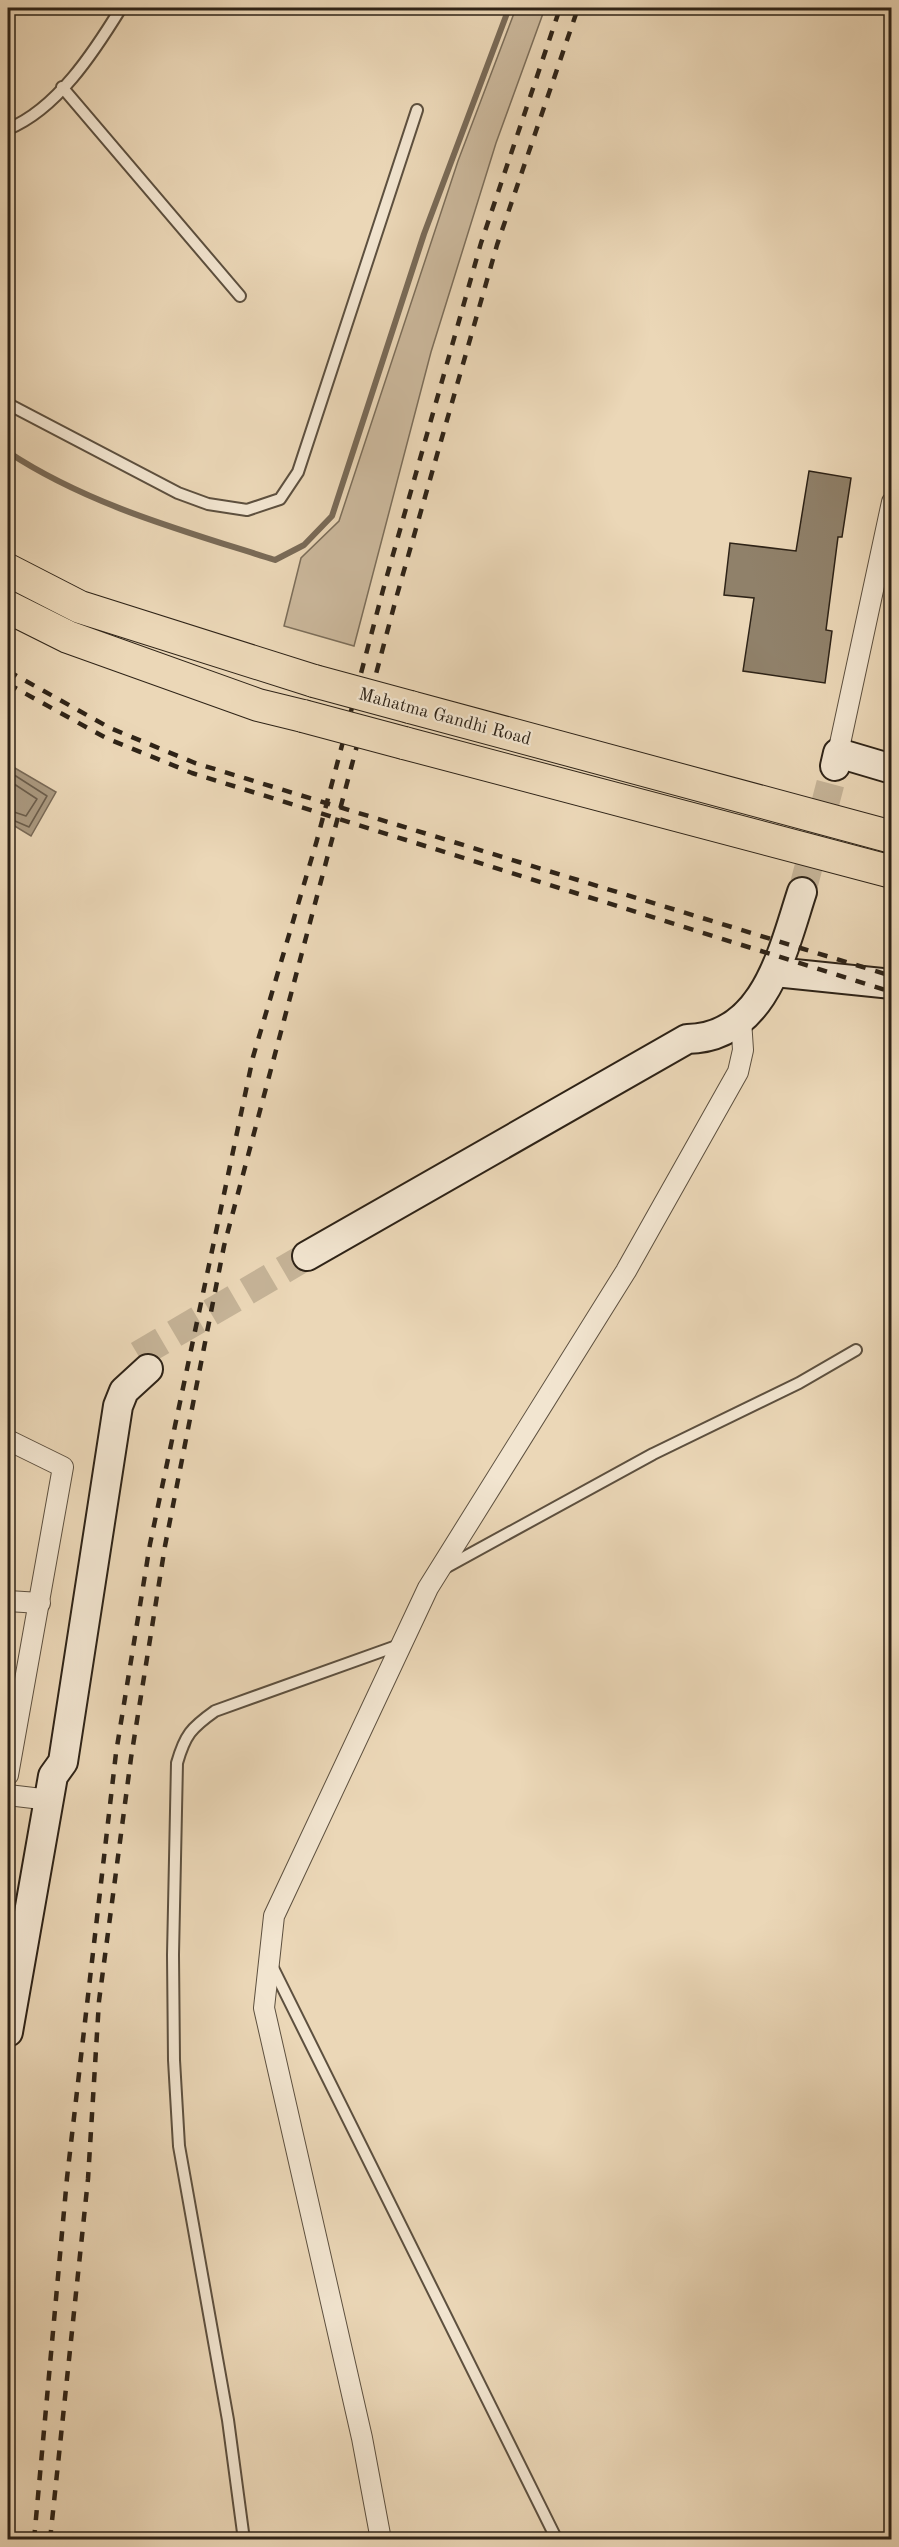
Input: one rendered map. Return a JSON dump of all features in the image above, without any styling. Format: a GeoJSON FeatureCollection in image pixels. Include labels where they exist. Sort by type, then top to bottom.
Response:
{"type":"FeatureCollection","features":[{"type":"Feature","properties":{"kind":"main road","name":"Mahatma Gandhi Road"},"geometry":{"type":"LineString","coordinates":[[8,570],[80,607],[314,681],[891,837]]}},
{"type":"Feature","properties":{"kind":"main road","name":"Mahatma Gandhi Road"},"geometry":{"type":"LineString","coordinates":[[8,607],[68,638],[258,705],[889,872]]}},
{"type":"Feature","properties":{"kind":"street"},"geometry":{"type":"LineString","coordinates":[[891,502],[837,760],[891,769]]}},
{"type":"Feature","properties":{"kind":"street"},"geometry":{"type":"LineString","coordinates":[[312,1263],[696,1053],[702,1039],[741,1020],[754,1008],[775,972],[802,892]]}},
{"type":"Feature","properties":{"kind":"street"},"geometry":{"type":"LineString","coordinates":[[775,972],[891,984]]}},
{"type":"Feature","properties":{"kind":"street"},"geometry":{"type":"LineString","coordinates":[[381,2540],[362,2438],[264,2007],[274,1916],[402,1644],[439,1572],[626,1271],[738,1072],[743,1050],[741,1020]]}},
{"type":"Feature","properties":{"kind":"street"},"geometry":{"type":"LineString","coordinates":[[8,2032],[51,1788],[63,1762],[118,1406],[124,1391],[143,1362]]}},
{"type":"Feature","properties":{"kind":"street"},"geometry":{"type":"LineString","coordinates":[[8,1440],[63,1467],[8,1775]]}},
{"type":"Feature","properties":{"kind":"street"},"geometry":{"type":"LineString","coordinates":[[8,1601],[40,1603]]}},
{"type":"Feature","properties":{"kind":"street"},"geometry":{"type":"LineString","coordinates":[[8,1795],[51,1788]]}},
{"type":"Feature","properties":{"kind":"lane"},"geometry":{"type":"LineString","coordinates":[[8,129],[28,120],[90,58],[121,8]]}},
{"type":"Feature","properties":{"kind":"lane"},"geometry":{"type":"LineString","coordinates":[[62,87],[240,296]]}},
{"type":"Feature","properties":{"kind":"lane"},"geometry":{"type":"LineString","coordinates":[[8,404],[178,493],[208,504],[247,510],[280,499],[298,472],[417,110]]}},
{"type":"Feature","properties":{"kind":"lane"},"geometry":{"type":"LineString","coordinates":[[439,1572],[653,1454],[799,1383],[856,1350]]}},
{"type":"Feature","properties":{"kind":"lane"},"geometry":{"type":"LineString","coordinates":[[244,2540],[226,2408],[179,2146],[174,2060],[173,1967],[177,1763],[183,1741],[194,1726],[215,1711],[402,1644]]}},
{"type":"Feature","properties":{"kind":"lane"},"geometry":{"type":"LineString","coordinates":[[269,1960],[557,2540]]}},
{"type":"Feature","properties":{"kind":"shaded area"},"geometry":{"type":"Polygon","coordinates":[[[516,8],[545,8],[496,143],[431,352],[354,646],[284,626],[301,558],[339,521],[458,161],[516,8]]]}},
{"type":"Feature","properties":{"kind":"water"},"geometry":{"type":"Polygon","coordinates":[[[8,764],[56,792],[31,836],[8,822],[8,764]]]}},
{"type":"Feature","properties":{"kind":"building"},"geometry":{"type":"Polygon","coordinates":[[[809,471],[851,478],[842,537],[838,537],[826,630],[832,631],[825,683],[743,671],[754,598],[724,595],[730,543],[796,551],[809,471]]]}},
{"type":"Feature","properties":{"kind":"waterway"},"geometry":{"type":"LineString","coordinates":[[8,452],[39,471],[104,502],[172,527],[275,560],[304,545],[332,516],[424,234],[509,8]]}},
{"type":"Feature","properties":{"kind":"tunnel"},"geometry":{"type":"LineString","coordinates":[[802,892],[835,766]]}},
{"type":"Feature","properties":{"kind":"tunnel"},"geometry":{"type":"LineString","coordinates":[[138,1355],[307,1256]]}},
{"type":"Feature","properties":{"kind":"railway"},"geometry":{"type":"LineString","coordinates":[[34,2540],[67,2178],[116,1753],[150,1544],[253,1057],[317,840],[383,590],[481,243],[560,8]]}},
{"type":"Feature","properties":{"kind":"railway"},"geometry":{"type":"LineString","coordinates":[[50,2540],[88,2179],[99,2001],[131,1758],[165,1546],[224,1246],[397,595],[497,245],[578,8]]}},
{"type":"Feature","properties":{"kind":"railway"},"geometry":{"type":"LineString","coordinates":[[8,671],[110,728],[195,763],[892,976]]}},
{"type":"Feature","properties":{"kind":"railway"},"geometry":{"type":"LineString","coordinates":[[8,684],[106,738],[192,773],[892,992]]}}]}
